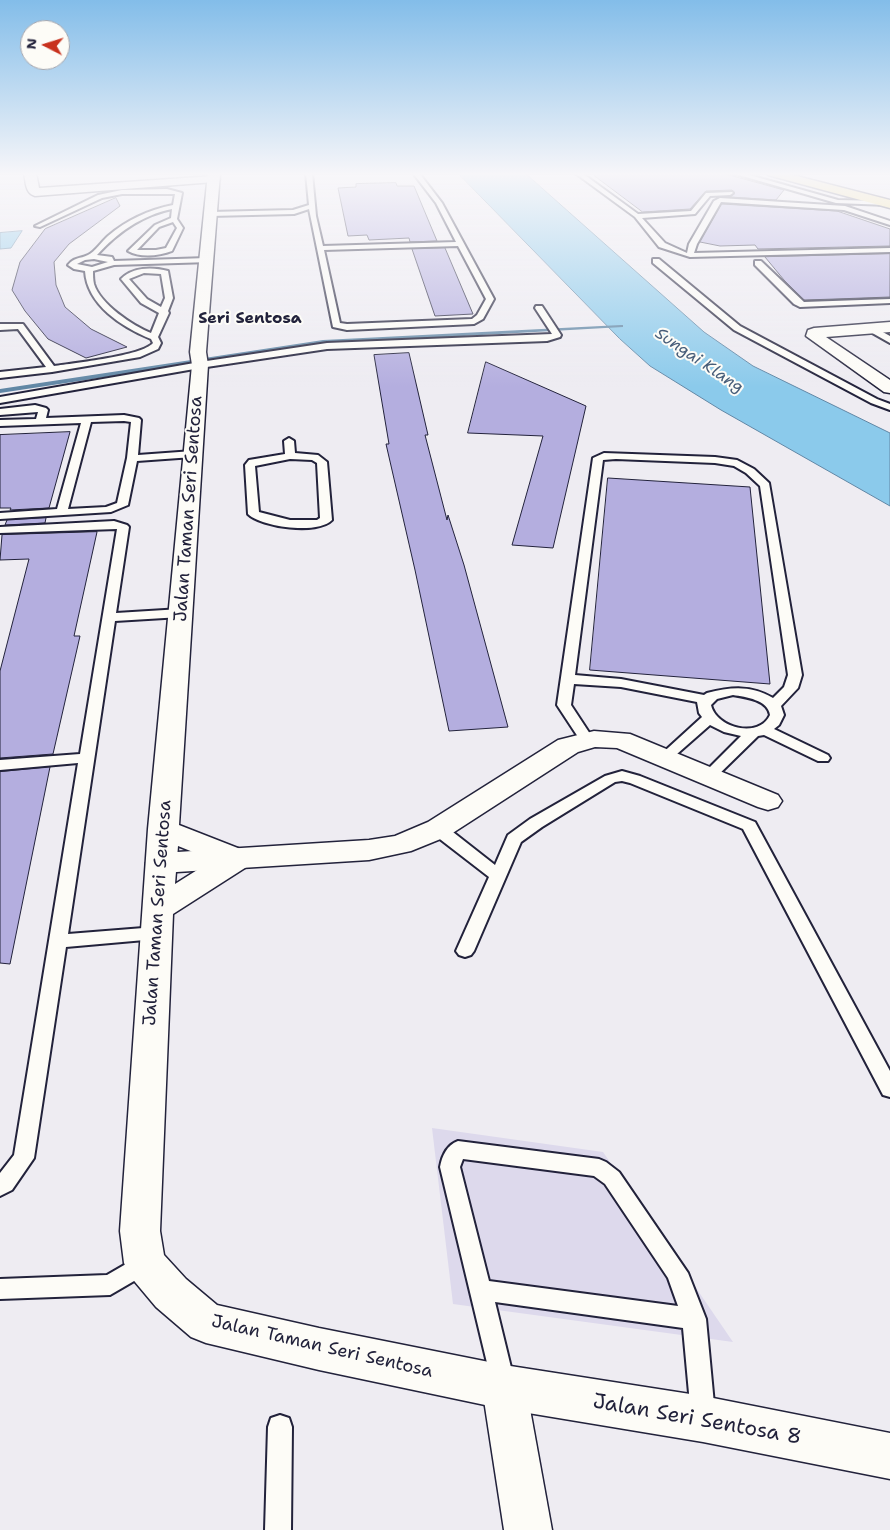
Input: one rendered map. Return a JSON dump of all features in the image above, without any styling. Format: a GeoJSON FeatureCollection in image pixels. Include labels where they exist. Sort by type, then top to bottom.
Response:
{"type":"FeatureCollection","features":[{"type":"Feature","properties":{"kind":"main road","name":"Jalan Taman Seri Sentosa"},"geometry":{"type":"LineString","coordinates":[[209,244],[157,921],[140,1231],[145,1264],[171,1293],[206,1323],[504,1388]]}},
{"type":"Feature","properties":{"kind":"main road"},"geometry":{"type":"LineString","coordinates":[[890,327],[820,331],[814,333],[814,336],[890,388]]}},
{"type":"Feature","properties":{"kind":"main road"},"geometry":{"type":"LineString","coordinates":[[161,863],[370,850],[401,844],[438,829],[568,746],[587,740],[608,738],[621,740],[768,801]]}},
{"type":"Feature","properties":{"kind":"main road"},"geometry":{"type":"LineString","coordinates":[[163,829],[237,859]]}},
{"type":"Feature","properties":{"kind":"main road"},"geometry":{"type":"LineString","coordinates":[[157,921],[237,859]]}},
{"type":"Feature","properties":{"kind":"main road"},"geometry":{"type":"LineString","coordinates":[[504,1388],[528,1530]]}},
{"type":"Feature","properties":{"kind":"main road","name":"Jalan Seri Sentosa 8"},"geometry":{"type":"LineString","coordinates":[[504,1388],[703,1419],[890,1456]]}},
{"type":"Feature","properties":{"kind":"lane"},"geometry":{"type":"LineString","coordinates":[[90,258],[102,244]]}},
{"type":"Feature","properties":{"kind":"lane"},"geometry":{"type":"LineString","coordinates":[[139,244],[132,251],[168,250],[171,244]]}},
{"type":"Feature","properties":{"kind":"lane"},"geometry":{"type":"LineString","coordinates":[[319,244],[336,325],[347,327],[466,323],[480,317],[490,299],[461,244]]}},
{"type":"Feature","properties":{"kind":"lane"},"geometry":{"type":"LineString","coordinates":[[320,248],[447,244]]}},
{"type":"Feature","properties":{"kind":"lane"},"geometry":{"type":"LineString","coordinates":[[687,255],[693,244]]}},
{"type":"Feature","properties":{"kind":"lane"},"geometry":{"type":"LineString","coordinates":[[671,263],[664,260],[662,246],[698,259],[693,263],[706,264]]}},
{"type":"Feature","properties":{"kind":"lane"},"geometry":{"type":"LineString","coordinates":[[666,256],[890,250]]}},
{"type":"Feature","properties":{"kind":"lane"},"geometry":{"type":"LineString","coordinates":[[112,262],[106,267],[89,269],[76,268],[72,265],[76,261],[90,258],[112,262],[208,258]]}},
{"type":"Feature","properties":{"kind":"lane"},"geometry":{"type":"LineString","coordinates":[[656,261],[737,328],[756,340],[874,400],[890,406]]}},
{"type":"Feature","properties":{"kind":"lane"},"geometry":{"type":"LineString","coordinates":[[767,263],[754,263],[797,302],[803,305],[890,301]]}},
{"type":"Feature","properties":{"kind":"lane"},"geometry":{"type":"LineString","coordinates":[[0,375],[52,369],[149,351],[156,347],[157,342],[154,336],[134,329],[112,312],[97,296],[90,284],[89,269]]}},
{"type":"Feature","properties":{"kind":"lane"},"geometry":{"type":"LineString","coordinates":[[154,336],[165,312],[170,298],[165,273],[156,270],[131,273],[125,279],[144,300],[165,312]]}},
{"type":"Feature","properties":{"kind":"lane"},"geometry":{"type":"LineString","coordinates":[[0,400],[199,359],[327,346],[547,338],[557,335],[539,308]]}},
{"type":"Feature","properties":{"kind":"lane"},"geometry":{"type":"LineString","coordinates":[[0,327],[20,326],[52,369]]}},
{"type":"Feature","properties":{"kind":"lane"},"geometry":{"type":"LineString","coordinates":[[870,328],[890,340]]}},
{"type":"Feature","properties":{"kind":"lane"},"geometry":{"type":"LineString","coordinates":[[0,412],[35,408],[43,410],[40,422]]}},
{"type":"Feature","properties":{"kind":"lane"},"geometry":{"type":"LineString","coordinates":[[0,423],[124,418],[136,420],[132,458],[122,505],[107,510],[0,516]]}},
{"type":"Feature","properties":{"kind":"lane"},"geometry":{"type":"LineString","coordinates":[[62,512],[87,420]]}},
{"type":"Feature","properties":{"kind":"lane"},"geometry":{"type":"LineString","coordinates":[[289,441],[290,456]]}},
{"type":"Feature","properties":{"kind":"lane"},"geometry":{"type":"LineString","coordinates":[[132,458],[193,454]]}},
{"type":"Feature","properties":{"kind":"lane"},"geometry":{"type":"LineString","coordinates":[[290,456],[314,457],[322,462],[326,520],[322,523],[316,525],[293,524],[262,518],[254,514],[250,465],[253,462],[290,456]]}},
{"type":"Feature","properties":{"kind":"lane"},"geometry":{"type":"LineString","coordinates":[[587,740],[564,705],[598,458],[604,456],[715,460],[737,463],[750,470],[765,485],[794,675],[791,688],[773,706]]}},
{"type":"Feature","properties":{"kind":"lane"},"geometry":{"type":"LineString","coordinates":[[0,530],[114,524],[123,527],[24,1158],[0,1187]]}},
{"type":"Feature","properties":{"kind":"lane"},"geometry":{"type":"LineString","coordinates":[[109,617],[181,613]]}},
{"type":"Feature","properties":{"kind":"lane"},"geometry":{"type":"LineString","coordinates":[[568,679],[621,683],[706,700]]}},
{"type":"Feature","properties":{"kind":"lane"},"geometry":{"type":"LineString","coordinates":[[708,777],[759,731],[772,725],[776,719],[777,712],[773,706],[756,695],[739,691],[722,692],[706,700],[704,707],[705,714],[718,726],[730,730],[759,731],[823,758]]}},
{"type":"Feature","properties":{"kind":"lane"},"geometry":{"type":"LineString","coordinates":[[664,758],[709,718]]}},
{"type":"Feature","properties":{"kind":"lane"},"geometry":{"type":"LineString","coordinates":[[0,765],[87,758]]}},
{"type":"Feature","properties":{"kind":"lane"},"geometry":{"type":"LineString","coordinates":[[465,951],[514,839],[536,823],[610,779],[622,776],[636,778],[749,826],[890,1089]]}},
{"type":"Feature","properties":{"kind":"lane"},"geometry":{"type":"LineString","coordinates":[[438,829],[497,875]]}},
{"type":"Feature","properties":{"kind":"lane"},"geometry":{"type":"LineString","coordinates":[[58,941],[157,921]]}},
{"type":"Feature","properties":{"kind":"lane"},"geometry":{"type":"LineString","coordinates":[[504,1388],[450,1167],[458,1150],[599,1168],[612,1178],[677,1273],[694,1318],[703,1419]]}},
{"type":"Feature","properties":{"kind":"lane"},"geometry":{"type":"LineString","coordinates":[[0,1289],[110,1285],[145,1264]]}},
{"type":"Feature","properties":{"kind":"lane"},"geometry":{"type":"LineString","coordinates":[[480,1290],[694,1318]]}},
{"type":"Feature","properties":{"kind":"lane"},"geometry":{"type":"LineString","coordinates":[[278,1530],[280,1427]]}},
{"type":"Feature","properties":{"kind":"shaded area"},"geometry":{"type":"Polygon","coordinates":[[[432,1128],[603,1152],[733,1342],[453,1304],[432,1128]]]}},
{"type":"Feature","properties":{"kind":"water"},"geometry":{"type":"Polygon","coordinates":[[[0,244],[13,244],[11,248],[0,249],[0,244]]]}},
{"type":"Feature","properties":{"kind":"water","name":"Sungai Klang"},"geometry":{"type":"Polygon","coordinates":[[[528,244],[605,244],[704,332],[753,366],[890,433],[890,506],[721,410],[650,366],[620,339],[528,244]]]}},
{"type":"Feature","properties":{"kind":"building"},"geometry":{"type":"Polygon","coordinates":[[[33,244],[69,244],[54,262],[56,285],[65,307],[91,329],[127,347],[86,358],[48,339],[25,311],[12,290],[20,262],[33,244]]]}},
{"type":"Feature","properties":{"kind":"building"},"geometry":{"type":"Polygon","coordinates":[[[712,244],[890,244],[890,246],[758,249],[755,245],[712,244]]]}},
{"type":"Feature","properties":{"kind":"building"},"geometry":{"type":"Polygon","coordinates":[[[445,248],[473,314],[435,316],[412,249],[445,248]]]}},
{"type":"Feature","properties":{"kind":"building"},"geometry":{"type":"Polygon","coordinates":[[[890,254],[890,297],[804,300],[765,257],[890,254]]]}},
{"type":"Feature","properties":{"kind":"building"},"geometry":{"type":"Polygon","coordinates":[[[409,353],[428,435],[425,435],[447,520],[448,515],[464,565],[508,727],[449,731],[386,444],[389,444],[374,355],[409,353]]]}},
{"type":"Feature","properties":{"kind":"building"},"geometry":{"type":"Polygon","coordinates":[[[486,362],[586,406],[553,548],[512,545],[543,436],[468,433],[486,362]]]}},
{"type":"Feature","properties":{"kind":"building"},"geometry":{"type":"Polygon","coordinates":[[[70,432],[49,508],[10,510],[11,508],[0,508],[0,435],[70,432]]]}},
{"type":"Feature","properties":{"kind":"building"},"geometry":{"type":"Polygon","coordinates":[[[608,478],[750,487],[770,684],[590,670],[608,478]]]}},
{"type":"Feature","properties":{"kind":"building"},"geometry":{"type":"Polygon","coordinates":[[[46,518],[45,523],[5,525],[7,520],[46,518]]]}},
{"type":"Feature","properties":{"kind":"building"},"geometry":{"type":"Polygon","coordinates":[[[97,532],[74,636],[80,636],[53,754],[0,758],[0,671],[29,559],[0,560],[2,535],[97,532]]]}},
{"type":"Feature","properties":{"kind":"building"},"geometry":{"type":"Polygon","coordinates":[[[50,767],[10,964],[0,963],[0,772],[50,767]]]}},
{"type":"Feature","properties":{"kind":"waterway"},"geometry":{"type":"LineString","coordinates":[[0,391],[323,342],[621,326]]}},
{"type":"Feature","properties":{"kind":"district","name":"Seri Sentosa"},"geometry":{"type":"Point","coordinates":[250,319]}}]}
